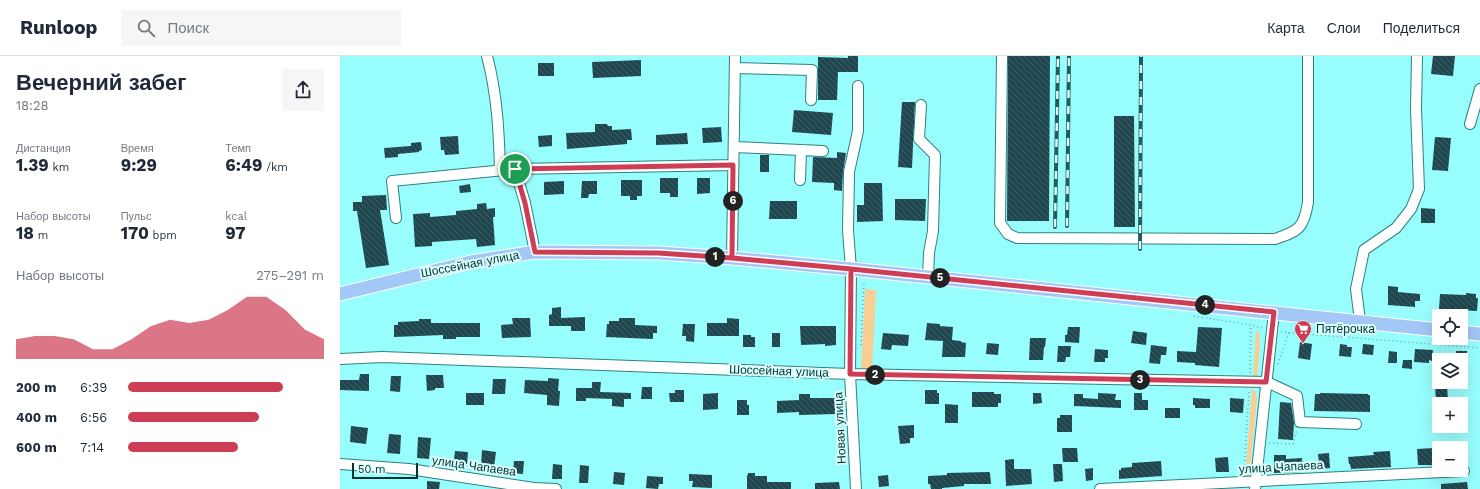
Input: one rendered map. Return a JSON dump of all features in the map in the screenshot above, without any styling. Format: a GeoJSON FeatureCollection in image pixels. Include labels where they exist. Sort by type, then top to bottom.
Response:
{"type":"FeatureCollection","features":[{"type":"Feature","properties":{"kind":"main road","name":"Шоссейная улица"},"geometry":{"type":"LineString","coordinates":[[340,294],[471,262],[535,252],[658,253],[851,269],[1432,329]]}},
{"type":"Feature","properties":{"kind":"main road"},"geometry":{"type":"LineString","coordinates":[[1468,333],[1480,334]]}},
{"type":"Feature","properties":{"kind":"street"},"geometry":{"type":"LineString","coordinates":[[487,56],[496,98],[499,124],[500,170]]}},
{"type":"Feature","properties":{"kind":"street"},"geometry":{"type":"LineString","coordinates":[[732,258],[735,56]]}},
{"type":"Feature","properties":{"kind":"street"},"geometry":{"type":"LineString","coordinates":[[1002,56],[1000,223],[1008,234],[1017,238],[1275,239],[1291,234],[1300,227],[1306,216],[1308,202],[1308,56]]}},
{"type":"Feature","properties":{"kind":"street"},"geometry":{"type":"LineString","coordinates":[[1360,321],[1356,288],[1364,250],[1396,228],[1411,209],[1419,189],[1416,109],[1417,56]]}},
{"type":"Feature","properties":{"kind":"street"},"geometry":{"type":"LineString","coordinates":[[735,68],[812,70],[811,100]]}},
{"type":"Feature","properties":{"kind":"street","name":"Новая улица"},"geometry":{"type":"LineString","coordinates":[[856,489],[850,374],[851,269],[848,230],[849,172],[858,131],[858,86]]}},
{"type":"Feature","properties":{"kind":"street"},"geometry":{"type":"LineString","coordinates":[[1470,124],[1480,89]]}},
{"type":"Feature","properties":{"kind":"street"},"geometry":{"type":"LineString","coordinates":[[920,104],[919,139],[935,155],[934,231],[928,253],[928,277]]}},
{"type":"Feature","properties":{"kind":"street"},"geometry":{"type":"LineString","coordinates":[[734,147],[823,151]]}},
{"type":"Feature","properties":{"kind":"street"},"geometry":{"type":"LineString","coordinates":[[800,180],[801,150]]}},
{"type":"Feature","properties":{"kind":"street"},"geometry":{"type":"LineString","coordinates":[[396,218],[392,181],[515,169],[733,165]]}},
{"type":"Feature","properties":{"kind":"street"},"geometry":{"type":"LineString","coordinates":[[515,169],[525,203],[535,252]]}},
{"type":"Feature","properties":{"kind":"street"},"geometry":{"type":"LineString","coordinates":[[1256,485],[1274,312]]}},
{"type":"Feature","properties":{"kind":"street","name":"Шоссейная улица"},"geometry":{"type":"LineString","coordinates":[[340,359],[382,357],[850,374],[1266,382]]}},
{"type":"Feature","properties":{"kind":"street"},"geometry":{"type":"LineString","coordinates":[[1266,382],[1297,396],[1300,422],[1356,424]]}},
{"type":"Feature","properties":{"kind":"street","name":"улица Чапаева"},"geometry":{"type":"LineString","coordinates":[[340,464],[408,469],[534,488],[556,489]]}},
{"type":"Feature","properties":{"kind":"street","name":"улица Чапаева"},"geometry":{"type":"LineString","coordinates":[[1100,489],[1243,482],[1256,485],[1432,473]]}},
{"type":"Feature","properties":{"kind":"path"},"geometry":{"type":"LineString","coordinates":[[851,286],[864,282],[860,351]]}},
{"type":"Feature","properties":{"kind":"path"},"geometry":{"type":"LineString","coordinates":[[1188,316],[1251,325],[1272,331],[1480,348]]}},
{"type":"Feature","properties":{"kind":"path"},"geometry":{"type":"LineString","coordinates":[[1243,482],[1250,382],[1251,325]]}},
{"type":"Feature","properties":{"kind":"path"},"geometry":{"type":"LineString","coordinates":[[1267,443],[1293,444],[1300,422]]}},
{"type":"Feature","properties":{"kind":"shaded area"},"geometry":{"type":"Polygon","coordinates":[[[865,289],[876,290],[872,370],[861,370],[865,289]]]}},
{"type":"Feature","properties":{"kind":"shaded area"},"geometry":{"type":"Polygon","coordinates":[[[1256,331],[1259,332],[1260,344],[1257,379],[1253,379],[1256,331]]]}},
{"type":"Feature","properties":{"kind":"shaded area"},"geometry":{"type":"Polygon","coordinates":[[[1252,388],[1256,393],[1257,399],[1249,478],[1245,479],[1252,388]]]}},
{"type":"Feature","properties":{"kind":"building"},"geometry":{"type":"Polygon","coordinates":[[[848,56],[858,56],[858,72],[838,72],[837,100],[818,100],[818,57],[848,58],[848,56]]]}},
{"type":"Feature","properties":{"kind":"building"},"geometry":{"type":"Polygon","coordinates":[[[1008,56],[1050,56],[1049,221],[1007,221],[1008,56]]]}},
{"type":"Feature","properties":{"kind":"building"},"geometry":{"type":"Polygon","coordinates":[[[1433,56],[1455,56],[1453,76],[1431,74],[1433,56]]]}},
{"type":"Feature","properties":{"kind":"building"},"geometry":{"type":"Polygon","coordinates":[[[641,60],[641,76],[593,78],[592,62],[641,60]]]}},
{"type":"Feature","properties":{"kind":"building"},"geometry":{"type":"Polygon","coordinates":[[[538,63],[554,63],[554,76],[538,76],[538,63]]]}},
{"type":"Feature","properties":{"kind":"building"},"geometry":{"type":"Polygon","coordinates":[[[902,102],[915,102],[912,168],[898,167],[902,102]]]}},
{"type":"Feature","properties":{"kind":"building"},"geometry":{"type":"Polygon","coordinates":[[[794,110],[833,113],[831,135],[792,132],[794,110]]]}},
{"type":"Feature","properties":{"kind":"building"},"geometry":{"type":"Polygon","coordinates":[[[1114,116],[1134,116],[1135,227],[1114,227],[1114,116]]]}},
{"type":"Feature","properties":{"kind":"building"},"geometry":{"type":"Polygon","coordinates":[[[595,124],[607,124],[608,126],[612,126],[612,130],[631,129],[632,140],[627,140],[627,144],[567,149],[566,133],[595,132],[595,124]]]}},
{"type":"Feature","properties":{"kind":"building"},"geometry":{"type":"Polygon","coordinates":[[[721,127],[722,142],[703,143],[702,128],[721,127]]]}},
{"type":"Feature","properties":{"kind":"building"},"geometry":{"type":"Polygon","coordinates":[[[687,133],[688,144],[656,145],[656,135],[687,133]]]}},
{"type":"Feature","properties":{"kind":"building"},"geometry":{"type":"Polygon","coordinates":[[[552,135],[552,146],[539,147],[538,136],[552,135]]]}},
{"type":"Feature","properties":{"kind":"building"},"geometry":{"type":"Polygon","coordinates":[[[458,136],[459,154],[445,155],[444,150],[441,150],[440,137],[458,136]]]}},
{"type":"Feature","properties":{"kind":"building"},"geometry":{"type":"Polygon","coordinates":[[[1435,137],[1451,138],[1448,171],[1432,170],[1435,137]]]}},
{"type":"Feature","properties":{"kind":"building"},"geometry":{"type":"Polygon","coordinates":[[[421,142],[422,150],[419,152],[398,154],[398,157],[385,158],[384,148],[411,146],[411,143],[421,142]]]}},
{"type":"Feature","properties":{"kind":"building"},"geometry":{"type":"Polygon","coordinates":[[[837,152],[846,153],[842,191],[834,190],[834,183],[812,182],[813,157],[837,158],[837,152]]]}},
{"type":"Feature","properties":{"kind":"building"},"geometry":{"type":"Polygon","coordinates":[[[760,155],[769,155],[769,172],[760,172],[760,155]]]}},
{"type":"Feature","properties":{"kind":"building"},"geometry":{"type":"Polygon","coordinates":[[[660,178],[678,178],[678,197],[670,197],[670,193],[660,193],[660,178]]]}},
{"type":"Feature","properties":{"kind":"building"},"geometry":{"type":"Polygon","coordinates":[[[697,178],[710,178],[710,193],[697,194],[697,178]]]}},
{"type":"Feature","properties":{"kind":"building"},"geometry":{"type":"Polygon","coordinates":[[[621,180],[642,180],[642,196],[637,196],[637,200],[630,200],[630,196],[621,196],[621,180]]]}},
{"type":"Feature","properties":{"kind":"building"},"geometry":{"type":"Polygon","coordinates":[[[564,181],[564,194],[544,195],[544,182],[564,181]]]}},
{"type":"Feature","properties":{"kind":"building"},"geometry":{"type":"Polygon","coordinates":[[[582,181],[597,181],[597,194],[589,194],[588,198],[581,198],[582,181]]]}},
{"type":"Feature","properties":{"kind":"building"},"geometry":{"type":"Polygon","coordinates":[[[864,183],[882,183],[883,221],[857,222],[857,205],[864,205],[864,183]]]}},
{"type":"Feature","properties":{"kind":"building"},"geometry":{"type":"Polygon","coordinates":[[[470,184],[471,192],[460,193],[459,186],[470,184]]]}},
{"type":"Feature","properties":{"kind":"building"},"geometry":{"type":"Polygon","coordinates":[[[386,195],[387,210],[380,210],[389,265],[366,268],[357,211],[353,211],[353,202],[362,202],[362,196],[386,195]]]}},
{"type":"Feature","properties":{"kind":"building"},"geometry":{"type":"Polygon","coordinates":[[[895,199],[926,199],[925,221],[895,220],[895,199]]]}},
{"type":"Feature","properties":{"kind":"building"},"geometry":{"type":"Polygon","coordinates":[[[770,201],[797,201],[797,219],[769,219],[770,201]]]}},
{"type":"Feature","properties":{"kind":"building"},"geometry":{"type":"Polygon","coordinates":[[[486,203],[487,209],[495,208],[495,217],[493,217],[495,245],[477,247],[476,239],[432,242],[432,246],[415,247],[413,214],[430,213],[430,217],[456,215],[456,211],[477,209],[477,204],[486,203]]]}},
{"type":"Feature","properties":{"kind":"building"},"geometry":{"type":"Polygon","coordinates":[[[1421,208],[1435,209],[1435,223],[1421,223],[1421,208]]]}},
{"type":"Feature","properties":{"kind":"building"},"geometry":{"type":"Polygon","coordinates":[[[1388,286],[1398,287],[1398,292],[1420,294],[1420,301],[1415,301],[1415,307],[1388,305],[1388,286]]]}},
{"type":"Feature","properties":{"kind":"building"},"geometry":{"type":"Polygon","coordinates":[[[1466,293],[1476,294],[1476,298],[1478,298],[1477,311],[1468,311],[1468,309],[1439,309],[1440,294],[1466,295],[1466,293]]]}},
{"type":"Feature","properties":{"kind":"building"},"geometry":{"type":"Polygon","coordinates":[[[561,307],[561,318],[585,317],[585,331],[571,331],[571,326],[549,326],[549,315],[552,314],[552,308],[561,307]]]}},
{"type":"Feature","properties":{"kind":"building"},"geometry":{"type":"Polygon","coordinates":[[[512,318],[530,318],[531,337],[502,338],[501,325],[513,324],[512,318]]]}},
{"type":"Feature","properties":{"kind":"building"},"geometry":{"type":"Polygon","coordinates":[[[619,318],[635,318],[635,325],[657,326],[657,333],[653,333],[653,339],[606,337],[607,324],[609,324],[609,321],[619,321],[619,318]]]}},
{"type":"Feature","properties":{"kind":"building"},"geometry":{"type":"Polygon","coordinates":[[[727,318],[739,319],[739,336],[707,336],[707,323],[727,323],[727,318]]]}},
{"type":"Feature","properties":{"kind":"building"},"geometry":{"type":"Polygon","coordinates":[[[419,319],[431,319],[431,323],[480,323],[480,337],[456,337],[456,339],[443,339],[443,335],[394,337],[394,325],[398,325],[398,322],[419,321],[419,319]]]}},
{"type":"Feature","properties":{"kind":"building"},"geometry":{"type":"Polygon","coordinates":[[[927,323],[953,327],[952,340],[966,343],[965,357],[942,357],[943,341],[925,340],[927,323]]]}},
{"type":"Feature","properties":{"kind":"building"},"geometry":{"type":"Polygon","coordinates":[[[683,324],[695,324],[694,342],[686,341],[686,336],[682,336],[683,324]]]}},
{"type":"Feature","properties":{"kind":"building"},"geometry":{"type":"Polygon","coordinates":[[[800,326],[836,326],[836,345],[801,345],[800,326]]]}},
{"type":"Feature","properties":{"kind":"building"},"geometry":{"type":"Polygon","coordinates":[[[1068,327],[1080,327],[1079,343],[1065,342],[1065,335],[1067,335],[1068,327]]]}},
{"type":"Feature","properties":{"kind":"building"},"geometry":{"type":"Polygon","coordinates":[[[1198,327],[1222,328],[1219,367],[1177,362],[1177,351],[1196,352],[1198,327]]]}},
{"type":"Feature","properties":{"kind":"building"},"geometry":{"type":"Polygon","coordinates":[[[1133,331],[1147,333],[1146,345],[1131,343],[1133,331]]]}},
{"type":"Feature","properties":{"kind":"building"},"geometry":{"type":"Polygon","coordinates":[[[772,333],[780,333],[780,347],[772,347],[772,333]]]}},
{"type":"Feature","properties":{"kind":"building"},"geometry":{"type":"Polygon","coordinates":[[[883,333],[909,335],[908,346],[892,345],[891,350],[881,349],[883,333]]]}},
{"type":"Feature","properties":{"kind":"building"},"geometry":{"type":"Polygon","coordinates":[[[743,335],[751,335],[751,337],[755,337],[755,347],[743,347],[743,335]]]}},
{"type":"Feature","properties":{"kind":"building"},"geometry":{"type":"Polygon","coordinates":[[[1030,338],[1046,338],[1043,360],[1029,360],[1030,338]]]}},
{"type":"Feature","properties":{"kind":"building"},"geometry":{"type":"Polygon","coordinates":[[[1300,342],[1312,344],[1310,360],[1298,358],[1300,342]]]}},
{"type":"Feature","properties":{"kind":"building"},"geometry":{"type":"Polygon","coordinates":[[[987,343],[999,344],[998,355],[986,354],[987,343]]]}},
{"type":"Feature","properties":{"kind":"building"},"geometry":{"type":"Polygon","coordinates":[[[1340,344],[1347,345],[1347,347],[1352,347],[1351,357],[1339,356],[1340,344]]]}},
{"type":"Feature","properties":{"kind":"building"},"geometry":{"type":"Polygon","coordinates":[[[1363,344],[1374,345],[1373,355],[1362,354],[1363,344]]]}},
{"type":"Feature","properties":{"kind":"building"},"geometry":{"type":"Polygon","coordinates":[[[1151,345],[1167,347],[1166,355],[1161,355],[1160,364],[1149,363],[1151,345]]]}},
{"type":"Feature","properties":{"kind":"building"},"geometry":{"type":"Polygon","coordinates":[[[1058,346],[1071,346],[1070,357],[1066,357],[1065,362],[1057,362],[1058,346]]]}},
{"type":"Feature","properties":{"kind":"building"},"geometry":{"type":"Polygon","coordinates":[[[1095,349],[1108,350],[1108,358],[1105,358],[1105,362],[1094,362],[1095,349]]]}},
{"type":"Feature","properties":{"kind":"building"},"geometry":{"type":"Polygon","coordinates":[[[1415,349],[1433,350],[1432,361],[1429,360],[1429,363],[1414,362],[1415,349]]]}},
{"type":"Feature","properties":{"kind":"building"},"geometry":{"type":"Polygon","coordinates":[[[1389,351],[1397,352],[1397,363],[1388,363],[1389,351]]]}},
{"type":"Feature","properties":{"kind":"building"},"geometry":{"type":"Polygon","coordinates":[[[1456,351],[1467,351],[1467,353],[1456,353],[1456,351]]]}},
{"type":"Feature","properties":{"kind":"building"},"geometry":{"type":"Polygon","coordinates":[[[1403,360],[1412,360],[1412,369],[1402,368],[1403,360]]]}},
{"type":"Feature","properties":{"kind":"building"},"geometry":{"type":"Polygon","coordinates":[[[360,374],[369,374],[369,391],[340,390],[340,380],[359,380],[360,374]]]}},
{"type":"Feature","properties":{"kind":"building"},"geometry":{"type":"Polygon","coordinates":[[[426,375],[443,375],[444,388],[435,388],[435,390],[427,391],[426,375]]]}},
{"type":"Feature","properties":{"kind":"building"},"geometry":{"type":"Polygon","coordinates":[[[391,376],[401,376],[400,392],[390,391],[391,376]]]}},
{"type":"Feature","properties":{"kind":"building"},"geometry":{"type":"Polygon","coordinates":[[[548,378],[559,379],[559,406],[547,405],[547,395],[524,393],[525,380],[548,381],[548,378]]]}},
{"type":"Feature","properties":{"kind":"building"},"geometry":{"type":"Polygon","coordinates":[[[493,379],[506,379],[505,394],[492,394],[493,379]]]}},
{"type":"Feature","properties":{"kind":"building"},"geometry":{"type":"Polygon","coordinates":[[[592,382],[601,382],[600,392],[631,393],[631,399],[624,399],[624,407],[612,406],[612,399],[586,398],[586,401],[576,401],[576,388],[592,388],[592,382]]]}},
{"type":"Feature","properties":{"kind":"building"},"geometry":{"type":"Polygon","coordinates":[[[642,387],[652,387],[652,399],[641,399],[642,387]]]}},
{"type":"Feature","properties":{"kind":"building"},"geometry":{"type":"Polygon","coordinates":[[[1435,389],[1447,389],[1448,397],[1436,397],[1435,389]]]}},
{"type":"Feature","properties":{"kind":"building"},"geometry":{"type":"Polygon","coordinates":[[[675,390],[684,390],[684,402],[670,402],[669,393],[675,393],[675,390]]]}},
{"type":"Feature","properties":{"kind":"building"},"geometry":{"type":"Polygon","coordinates":[[[925,390],[937,390],[937,393],[939,393],[939,404],[925,404],[925,390]]]}},
{"type":"Feature","properties":{"kind":"building"},"geometry":{"type":"Polygon","coordinates":[[[972,392],[994,392],[994,394],[1001,394],[1001,403],[998,403],[998,407],[972,407],[972,392]]]}},
{"type":"Feature","properties":{"kind":"building"},"geometry":{"type":"Polygon","coordinates":[[[466,393],[484,393],[484,405],[466,405],[466,393]]]}},
{"type":"Feature","properties":{"kind":"building"},"geometry":{"type":"Polygon","coordinates":[[[718,393],[718,409],[703,410],[703,394],[718,393]]]}},
{"type":"Feature","properties":{"kind":"building"},"geometry":{"type":"Polygon","coordinates":[[[1033,393],[1041,393],[1042,403],[1033,404],[1033,393]]]}},
{"type":"Feature","properties":{"kind":"building"},"geometry":{"type":"Polygon","coordinates":[[[1098,393],[1116,394],[1115,400],[1121,400],[1121,408],[1074,406],[1074,394],[1083,394],[1083,398],[1098,399],[1098,393]]]}},
{"type":"Feature","properties":{"kind":"building"},"geometry":{"type":"Polygon","coordinates":[[[1134,393],[1142,393],[1142,400],[1148,400],[1148,410],[1134,410],[1134,393]]]}},
{"type":"Feature","properties":{"kind":"building"},"geometry":{"type":"Polygon","coordinates":[[[799,394],[810,394],[810,398],[835,398],[836,414],[799,415],[799,412],[777,413],[777,401],[799,400],[799,394]]]}},
{"type":"Feature","properties":{"kind":"building"},"geometry":{"type":"Polygon","coordinates":[[[1315,394],[1368,394],[1370,395],[1370,412],[1314,411],[1315,394]]]}},
{"type":"Feature","properties":{"kind":"building"},"geometry":{"type":"Polygon","coordinates":[[[1193,398],[1210,399],[1210,408],[1195,408],[1195,405],[1193,405],[1193,398]]]}},
{"type":"Feature","properties":{"kind":"building"},"geometry":{"type":"Polygon","coordinates":[[[1230,398],[1244,399],[1243,413],[1230,412],[1230,398]]]}},
{"type":"Feature","properties":{"kind":"building"},"geometry":{"type":"Polygon","coordinates":[[[737,400],[747,400],[747,405],[749,405],[749,415],[737,415],[737,400]]]}},
{"type":"Feature","properties":{"kind":"building"},"geometry":{"type":"Polygon","coordinates":[[[1280,402],[1291,403],[1294,422],[1293,440],[1278,439],[1280,402]]]}},
{"type":"Feature","properties":{"kind":"building"},"geometry":{"type":"Polygon","coordinates":[[[945,404],[958,405],[958,423],[945,423],[945,404]]]}},
{"type":"Feature","properties":{"kind":"building"},"geometry":{"type":"Polygon","coordinates":[[[1165,408],[1180,408],[1180,418],[1165,418],[1165,408]]]}},
{"type":"Feature","properties":{"kind":"building"},"geometry":{"type":"Polygon","coordinates":[[[1060,415],[1072,415],[1072,432],[1057,432],[1057,418],[1060,418],[1060,415]]]}},
{"type":"Feature","properties":{"kind":"building"},"geometry":{"type":"Polygon","coordinates":[[[914,425],[914,438],[910,438],[910,443],[900,444],[898,426],[914,425]]]}},
{"type":"Feature","properties":{"kind":"building"},"geometry":{"type":"Polygon","coordinates":[[[351,426],[368,428],[366,444],[350,442],[351,426]]]}},
{"type":"Feature","properties":{"kind":"building"},"geometry":{"type":"Polygon","coordinates":[[[389,434],[401,435],[400,454],[387,453],[389,434]]]}},
{"type":"Feature","properties":{"kind":"building"},"geometry":{"type":"Polygon","coordinates":[[[418,437],[431,438],[429,459],[417,458],[418,437]]]}},
{"type":"Feature","properties":{"kind":"building"},"geometry":{"type":"Polygon","coordinates":[[[1062,448],[1077,448],[1078,462],[1063,462],[1062,448]]]}},
{"type":"Feature","properties":{"kind":"building"},"geometry":{"type":"Polygon","coordinates":[[[1432,448],[1432,465],[1418,465],[1417,449],[1432,448]]]}},
{"type":"Feature","properties":{"kind":"building"},"geometry":{"type":"Polygon","coordinates":[[[482,450],[496,452],[494,467],[481,466],[482,450]]]}},
{"type":"Feature","properties":{"kind":"building"},"geometry":{"type":"Polygon","coordinates":[[[455,451],[468,452],[467,464],[455,463],[455,451]]]}},
{"type":"Feature","properties":{"kind":"building"},"geometry":{"type":"Polygon","coordinates":[[[1390,451],[1391,467],[1351,469],[1349,464],[1348,457],[1374,455],[1373,452],[1390,451]]]}},
{"type":"Feature","properties":{"kind":"building"},"geometry":{"type":"Polygon","coordinates":[[[1329,453],[1330,468],[1322,469],[1322,463],[1319,463],[1318,454],[1329,453]]]}},
{"type":"Feature","properties":{"kind":"building"},"geometry":{"type":"Polygon","coordinates":[[[1274,455],[1286,455],[1286,459],[1302,458],[1303,472],[1274,473],[1274,455]]]}},
{"type":"Feature","properties":{"kind":"building"},"geometry":{"type":"Polygon","coordinates":[[[1228,457],[1229,472],[1216,472],[1215,458],[1228,457]]]}},
{"type":"Feature","properties":{"kind":"building"},"geometry":{"type":"Polygon","coordinates":[[[1014,459],[1014,469],[1031,469],[1032,484],[1006,486],[1005,460],[1014,459]]]}},
{"type":"Feature","properties":{"kind":"building"},"geometry":{"type":"Polygon","coordinates":[[[514,461],[524,461],[523,474],[513,473],[514,461]]]}},
{"type":"Feature","properties":{"kind":"building"},"geometry":{"type":"Polygon","coordinates":[[[1161,461],[1162,476],[1119,479],[1119,470],[1121,470],[1121,468],[1132,467],[1132,463],[1161,461]]]}},
{"type":"Feature","properties":{"kind":"building"},"geometry":{"type":"Polygon","coordinates":[[[553,464],[562,465],[562,479],[552,479],[553,464]]]}},
{"type":"Feature","properties":{"kind":"building"},"geometry":{"type":"Polygon","coordinates":[[[1053,464],[1062,464],[1063,481],[1054,482],[1053,464]]]}},
{"type":"Feature","properties":{"kind":"building"},"geometry":{"type":"Polygon","coordinates":[[[580,465],[589,466],[588,483],[579,483],[580,465]]]}},
{"type":"Feature","properties":{"kind":"building"},"geometry":{"type":"Polygon","coordinates":[[[1093,468],[1093,480],[1086,481],[1085,469],[1093,468]]]}},
{"type":"Feature","properties":{"kind":"building"},"geometry":{"type":"Polygon","coordinates":[[[614,472],[625,473],[624,485],[613,484],[614,472]]]}},
{"type":"Feature","properties":{"kind":"building"},"geometry":{"type":"Polygon","coordinates":[[[989,472],[991,484],[964,484],[964,486],[931,489],[930,484],[928,484],[928,476],[947,475],[947,473],[989,472]]]}},
{"type":"Feature","properties":{"kind":"building"},"geometry":{"type":"Polygon","coordinates":[[[748,473],[755,473],[755,476],[767,476],[767,482],[791,482],[791,489],[747,489],[748,473]]]}},
{"type":"Feature","properties":{"kind":"building"},"geometry":{"type":"Polygon","coordinates":[[[689,474],[712,475],[712,488],[692,487],[693,481],[689,481],[689,474]]]}},
{"type":"Feature","properties":{"kind":"building"},"geometry":{"type":"Polygon","coordinates":[[[888,475],[889,486],[879,487],[878,476],[888,475]]]}},
{"type":"Feature","properties":{"kind":"building"},"geometry":{"type":"Polygon","coordinates":[[[647,476],[663,477],[663,484],[659,484],[658,489],[646,488],[647,476]]]}},
{"type":"Feature","properties":{"kind":"building"},"geometry":{"type":"Polygon","coordinates":[[[427,481],[440,482],[439,489],[427,489],[427,481]]]}},
{"type":"Feature","properties":{"kind":"building"},"geometry":{"type":"Polygon","coordinates":[[[839,482],[840,489],[815,489],[815,483],[839,482]]]}},
{"type":"Feature","properties":{"kind":"building"},"geometry":{"type":"Polygon","coordinates":[[[1467,482],[1468,489],[1441,489],[1441,484],[1467,482]]]}},
{"type":"Feature","properties":{"kind":"railway"},"geometry":{"type":"LineString","coordinates":[[1055,227],[1058,56]]}},
{"type":"Feature","properties":{"kind":"railway"},"geometry":{"type":"LineString","coordinates":[[1067,226],[1069,56]]}},
{"type":"Feature","properties":{"kind":"railway"},"geometry":{"type":"LineString","coordinates":[[1140,249],[1141,56]]}},
{"type":"Feature","properties":{"kind":"place","name":"Пятёрочка"},"geometry":{"type":"Point","coordinates":[1303,344]}},
{"type":"Feature","properties":{"kind":"route"},"geometry":{"type":"LineString","coordinates":[[515,169],[525,203],[535,252],[658,253],[851,269],[850,374],[1266,382],[1274,312],[851,269],[732,258],[733,165],[515,169]]}}]}
